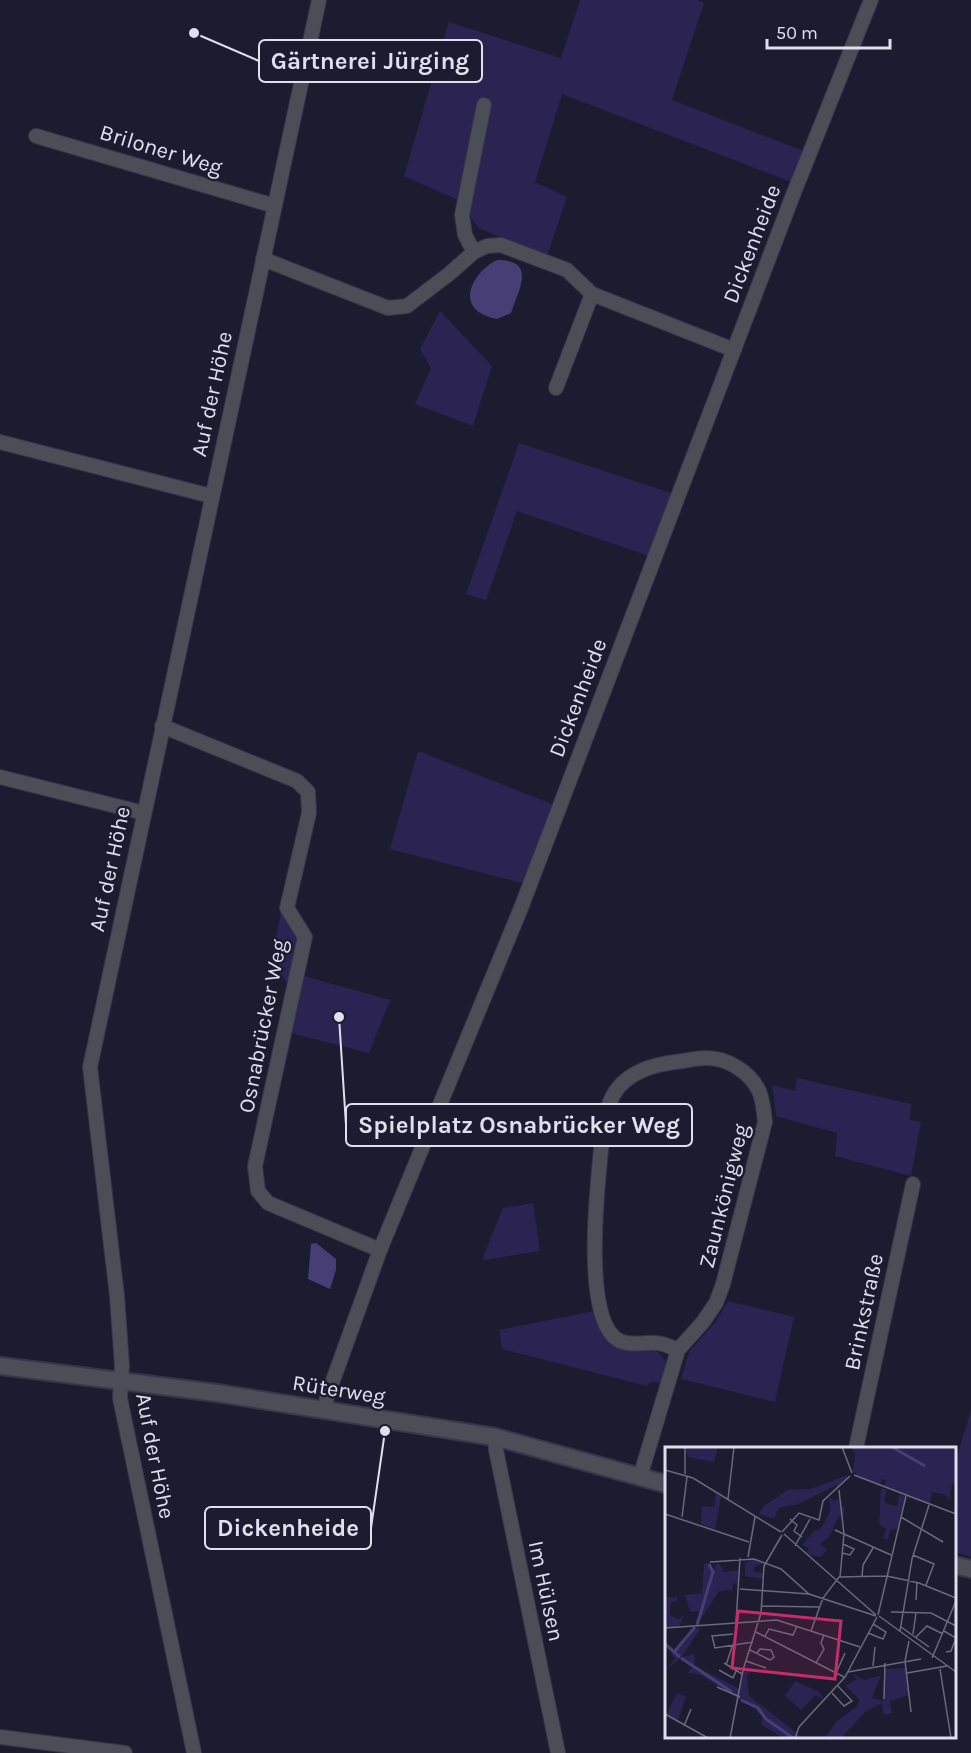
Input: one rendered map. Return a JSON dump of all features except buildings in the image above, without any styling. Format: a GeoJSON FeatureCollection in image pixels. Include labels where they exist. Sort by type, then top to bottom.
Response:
{"type":"FeatureCollection","features":[{"type":"Feature","properties":{"kind":"street","name":"Auf der Höhe"},"geometry":{"type":"LineString","coordinates":[[194,1753],[120,1398],[122,1366],[117,1296],[90,1067],[318,0]]}},
{"type":"Feature","properties":{"kind":"street","name":"Dickenheide"},"geometry":{"type":"LineString","coordinates":[[325,1410],[327,1397],[380,1250],[520,908],[870,0]]}},
{"type":"Feature","properties":{"kind":"street"},"geometry":{"type":"LineString","coordinates":[[474,252],[465,235],[462,215],[484,105]]}},
{"type":"Feature","properties":{"kind":"street","name":"Briloner Weg"},"geometry":{"type":"LineString","coordinates":[[36,136],[275,206]]}},
{"type":"Feature","properties":{"kind":"street"},"geometry":{"type":"LineString","coordinates":[[263,260],[388,308],[396,308],[407,306],[474,252],[487,246],[501,245],[567,270],[592,294],[734,350]]}},
{"type":"Feature","properties":{"kind":"street"},"geometry":{"type":"LineString","coordinates":[[556,388],[592,294]]}},
{"type":"Feature","properties":{"kind":"street"},"geometry":{"type":"LineString","coordinates":[[0,442],[211,496]]}},
{"type":"Feature","properties":{"kind":"street","name":"Osnabrücker Weg"},"geometry":{"type":"LineString","coordinates":[[162,726],[297,781],[308,792],[309,813],[287,908],[305,937],[255,1166],[258,1191],[268,1203],[380,1250]]}},
{"type":"Feature","properties":{"kind":"street"},"geometry":{"type":"LineString","coordinates":[[0,777],[144,813]]}},
{"type":"Feature","properties":{"kind":"street","name":"Zaunkönigweg"},"geometry":{"type":"LineString","coordinates":[[640,1477],[678,1350],[704,1322],[716,1303],[723,1284],[765,1122],[758,1089],[747,1075],[722,1060],[699,1059],[645,1069],[631,1076],[617,1089],[608,1104],[604,1122],[594,1246],[600,1313],[611,1335],[620,1341],[658,1342],[678,1350]]}},
{"type":"Feature","properties":{"kind":"street","name":"Brinkstraße"},"geometry":{"type":"LineString","coordinates":[[855,1447],[913,1184]]}},
{"type":"Feature","properties":{"kind":"street","name":"Rüterweg"},"geometry":{"type":"LineString","coordinates":[[0,1366],[325,1410],[495,1437],[665,1484]]}},
{"type":"Feature","properties":{"kind":"street","name":"Im Hülsen"},"geometry":{"type":"LineString","coordinates":[[495,1437],[558,1753]]}},
{"type":"Feature","properties":{"kind":"street"},"geometry":{"type":"LineString","coordinates":[[956,1565],[971,1569]]}},
{"type":"Feature","properties":{"kind":"street"},"geometry":{"type":"LineString","coordinates":[[0,1737],[125,1753]]}},
{"type":"Feature","properties":{"kind":"shaded area"},"geometry":{"type":"Polygon","coordinates":[[[580,0],[697,0],[704,3],[672,100],[806,152],[794,183],[562,94],[535,182],[567,197],[547,256],[478,228],[460,201],[404,176],[449,22],[561,58],[580,0]]]}},
{"type":"Feature","properties":{"kind":"shaded area"},"geometry":{"type":"Polygon","coordinates":[[[497,260],[509,261],[517,265],[521,270],[522,278],[511,313],[497,319],[486,316],[475,309],[470,294],[476,278],[497,260]]]}},
{"type":"Feature","properties":{"kind":"shaded area"},"geometry":{"type":"Polygon","coordinates":[[[440,311],[492,366],[473,426],[415,404],[431,368],[420,349],[440,311]]]}},
{"type":"Feature","properties":{"kind":"shaded area"},"geometry":{"type":"Polygon","coordinates":[[[519,443],[674,494],[652,557],[517,511],[486,600],[466,594],[519,443]]]}},
{"type":"Feature","properties":{"kind":"shaded area"},"geometry":{"type":"Polygon","coordinates":[[[418,751],[554,805],[525,884],[390,849],[418,751]]]}},
{"type":"Feature","properties":{"kind":"shaded area"},"geometry":{"type":"Polygon","coordinates":[[[281,912],[300,939],[290,986],[271,961],[281,912]]]}},
{"type":"Feature","properties":{"kind":"shaded area"},"geometry":{"type":"Polygon","coordinates":[[[304,976],[390,1000],[369,1053],[291,1033],[304,976]]]}},
{"type":"Feature","properties":{"kind":"shaded area"},"geometry":{"type":"Polygon","coordinates":[[[797,1078],[911,1104],[910,1120],[921,1122],[911,1176],[835,1156],[837,1133],[776,1116],[772,1085],[795,1091],[797,1078]]]}},
{"type":"Feature","properties":{"kind":"shaded area"},"geometry":{"type":"Polygon","coordinates":[[[533,1203],[540,1251],[484,1260],[483,1257],[503,1208],[533,1203]]]}},
{"type":"Feature","properties":{"kind":"shaded area"},"geometry":{"type":"Polygon","coordinates":[[[316,1243],[336,1259],[336,1270],[330,1289],[308,1279],[311,1244],[316,1243]]]}},
{"type":"Feature","properties":{"kind":"shaded area"},"geometry":{"type":"Polygon","coordinates":[[[728,1301],[794,1317],[775,1402],[681,1379],[689,1352],[716,1321],[728,1301]]]}},
{"type":"Feature","properties":{"kind":"shaded area"},"geometry":{"type":"Polygon","coordinates":[[[594,1311],[602,1331],[616,1346],[630,1349],[648,1348],[658,1352],[667,1363],[663,1383],[650,1382],[647,1386],[502,1349],[499,1330],[594,1311]]]}},
{"type":"Feature","properties":{"kind":"shaded area"},"geometry":{"type":"Polygon","coordinates":[[[971,1410],[971,1557],[956,1552],[956,1460],[971,1410]]]}},
{"type":"Feature","properties":{"kind":"place","name":"Gärtnerei Jürging"},"geometry":{"type":"Point","coordinates":[194,33]}},
{"type":"Feature","properties":{"kind":"place","name":"Spielplatz Osnabrücker Weg"},"geometry":{"type":"Point","coordinates":[339,1017]}},
{"type":"Feature","properties":{"kind":"place","name":"Dickenheide"},"geometry":{"type":"Point","coordinates":[385,1431]}}]}
